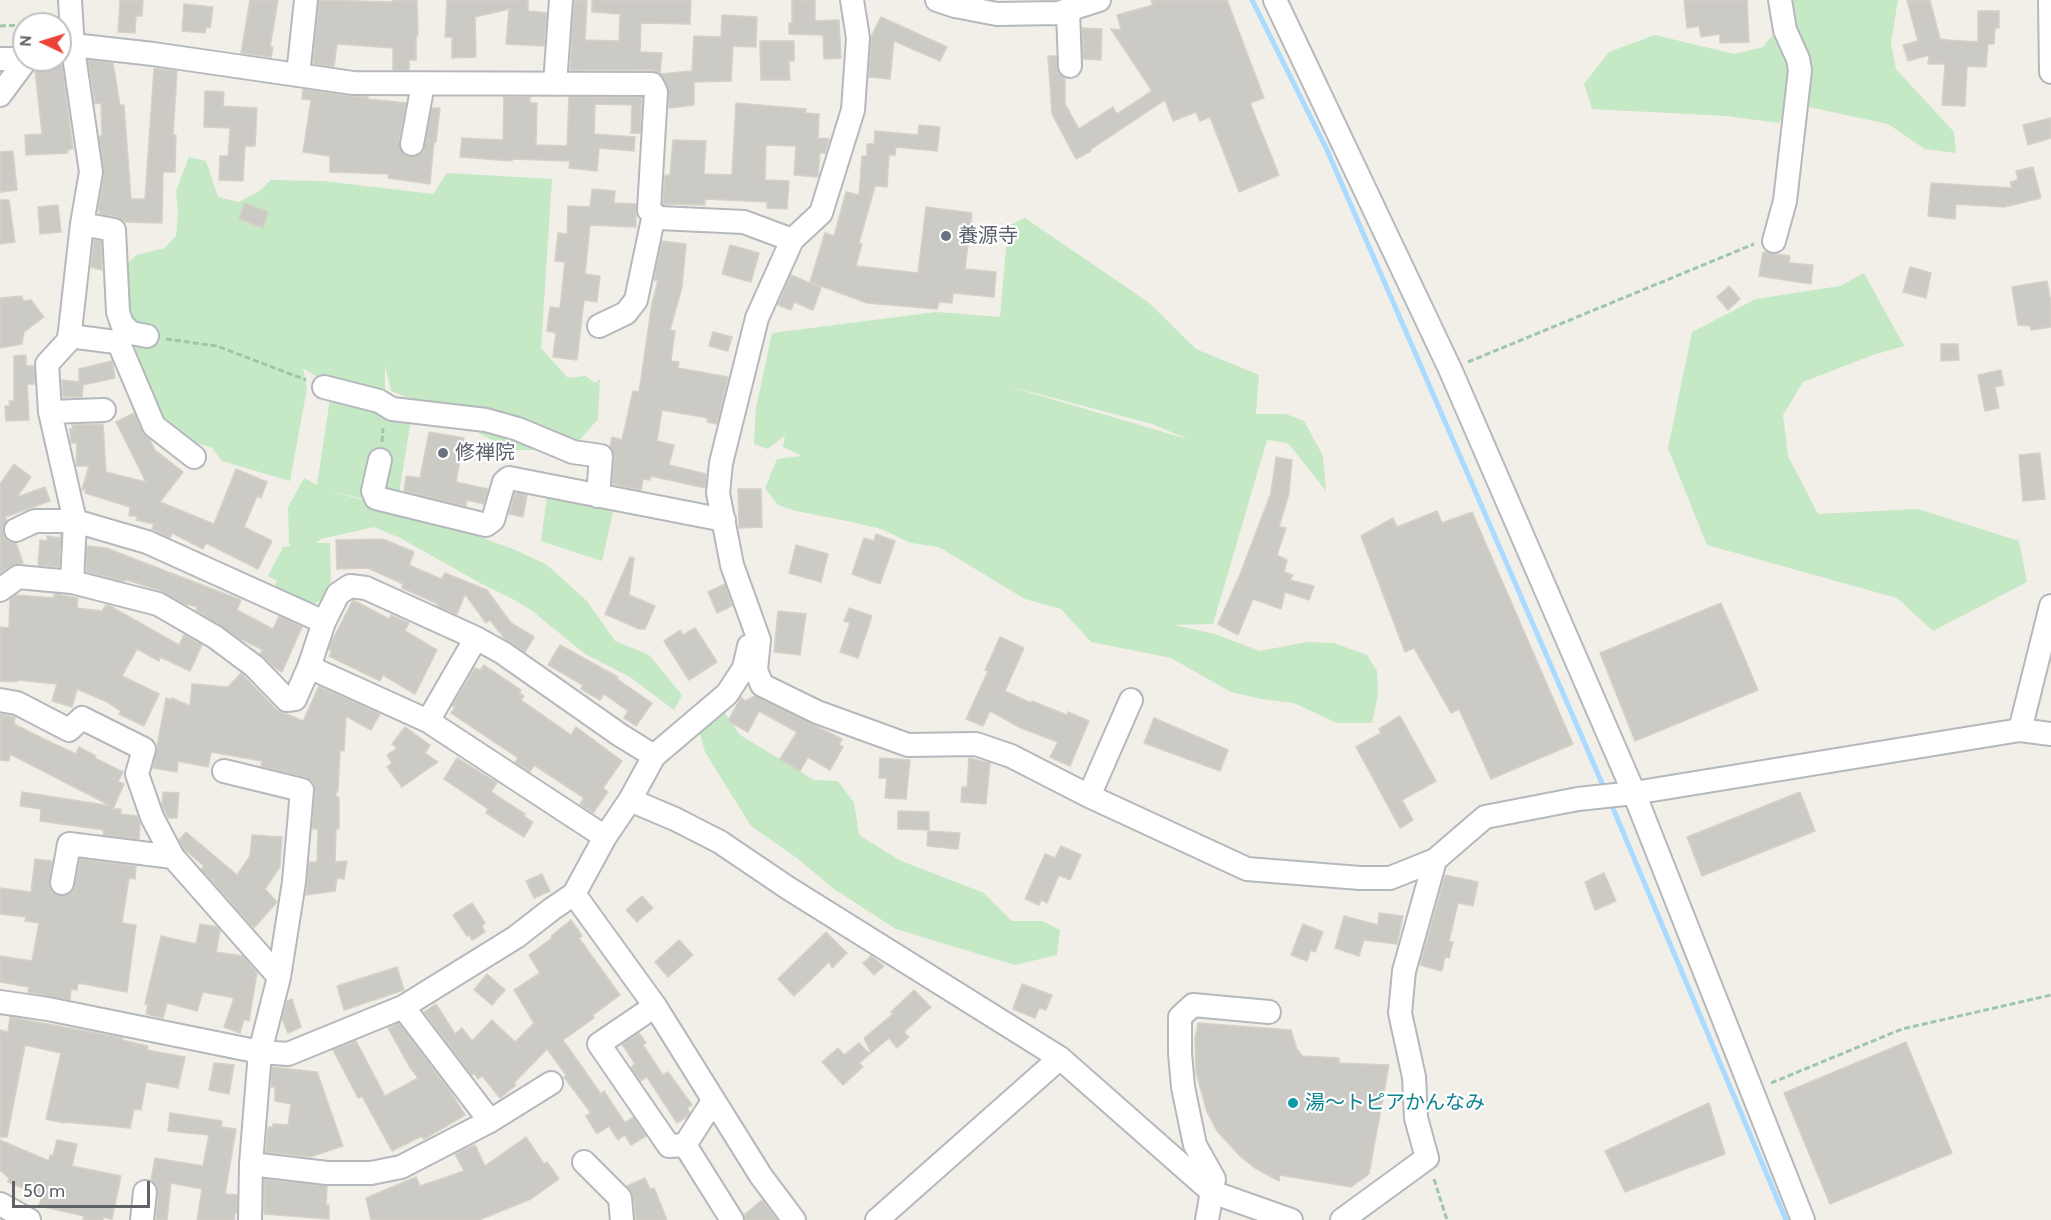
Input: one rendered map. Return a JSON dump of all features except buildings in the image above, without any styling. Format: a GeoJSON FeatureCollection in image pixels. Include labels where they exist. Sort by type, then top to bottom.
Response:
{"type":"FeatureCollection","features":[{"type":"Feature","properties":{"kind":"street"},"geometry":{"type":"LineString","coordinates":[[298,75],[306,0]]}},
{"type":"Feature","properties":{"kind":"street"},"geometry":{"type":"LineString","coordinates":[[555,84],[561,0]]}},
{"type":"Feature","properties":{"kind":"street"},"geometry":{"type":"LineString","coordinates":[[852,0],[858,38],[853,110],[821,213],[792,240],[757,318],[721,463],[718,493],[732,565],[759,640],[756,670],[762,685],[817,712],[908,745],[976,744],[1011,756],[1089,796],[1246,869],[1360,878],[1390,878],[1435,860],[1485,817],[1578,799],[2020,730],[2051,734]]}},
{"type":"Feature","properties":{"kind":"street"},"geometry":{"type":"LineString","coordinates":[[937,0],[997,14],[1058,13],[1099,0]]}},
{"type":"Feature","properties":{"kind":"street"},"geometry":{"type":"LineString","coordinates":[[1275,0],[1450,369],[1803,1220]]}},
{"type":"Feature","properties":{"kind":"street"},"geometry":{"type":"LineString","coordinates":[[1774,241],[1785,201],[1800,70],[1798,59],[1785,30],[1780,0]]}},
{"type":"Feature","properties":{"kind":"street"},"geometry":{"type":"LineString","coordinates":[[2050,0],[2051,72]]}},
{"type":"Feature","properties":{"kind":"street"},"geometry":{"type":"LineString","coordinates":[[1068,10],[1070,66]]}},
{"type":"Feature","properties":{"kind":"street"},"geometry":{"type":"LineString","coordinates":[[72,49],[153,54],[353,83],[652,84],[656,92],[649,210],[659,218],[744,222],[792,240]]}},
{"type":"Feature","properties":{"kind":"street"},"geometry":{"type":"LineString","coordinates":[[72,66],[91,172],[82,224],[69,340],[46,364],[50,412],[75,521],[72,582]]}},
{"type":"Feature","properties":{"kind":"street"},"geometry":{"type":"LineString","coordinates":[[0,95],[16,72]]}},
{"type":"Feature","properties":{"kind":"street"},"geometry":{"type":"LineString","coordinates":[[412,144],[423,84]]}},
{"type":"Feature","properties":{"kind":"street"},"geometry":{"type":"LineString","coordinates":[[599,326],[627,313],[636,300],[654,214]]}},
{"type":"Feature","properties":{"kind":"street"},"geometry":{"type":"LineString","coordinates":[[82,224],[114,230],[118,312],[122,324],[131,333],[147,336]]}},
{"type":"Feature","properties":{"kind":"street"},"geometry":{"type":"LineString","coordinates":[[69,336],[116,342],[120,346],[154,426],[194,457]]}},
{"type":"Feature","properties":{"kind":"street"},"geometry":{"type":"LineString","coordinates":[[324,387],[379,401],[392,409],[486,420],[518,429],[573,452],[601,456],[598,496]]}},
{"type":"Feature","properties":{"kind":"street"},"geometry":{"type":"LineString","coordinates":[[50,412],[104,410]]}},
{"type":"Feature","properties":{"kind":"street"},"geometry":{"type":"LineString","coordinates":[[380,460],[373,491],[376,498],[486,525],[493,520],[504,482],[508,478],[724,520]]}},
{"type":"Feature","properties":{"kind":"street"},"geometry":{"type":"LineString","coordinates":[[16,530],[35,521],[75,521],[147,542],[324,622]]}},
{"type":"Feature","properties":{"kind":"street"},"geometry":{"type":"LineString","coordinates":[[0,590],[18,577],[72,582],[158,604],[215,637],[254,666],[287,700],[295,699],[309,667],[324,622],[338,594],[350,586],[366,588],[476,638],[503,653],[620,735],[654,756]]}},
{"type":"Feature","properties":{"kind":"street"},"geometry":{"type":"LineString","coordinates":[[2020,730],[2051,606]]}},
{"type":"Feature","properties":{"kind":"street"},"geometry":{"type":"LineString","coordinates":[[0,1002],[48,1009],[260,1052],[288,1054],[404,1007],[516,938],[574,894],[654,756],[727,694],[744,668],[748,648],[755,631]]}},
{"type":"Feature","properties":{"kind":"street"},"geometry":{"type":"LineString","coordinates":[[428,721],[476,638]]}},
{"type":"Feature","properties":{"kind":"street"},"geometry":{"type":"LineString","coordinates":[[309,667],[428,721],[605,837]]}},
{"type":"Feature","properties":{"kind":"street"},"geometry":{"type":"LineString","coordinates":[[0,700],[17,703],[69,730],[81,718],[144,749],[137,774],[153,817],[173,857],[279,977]]}},
{"type":"Feature","properties":{"kind":"street"},"geometry":{"type":"LineString","coordinates":[[1089,796],[1131,700]]}},
{"type":"Feature","properties":{"kind":"street"},"geometry":{"type":"LineString","coordinates":[[224,771],[303,790],[294,882],[279,977],[260,1052],[251,1164],[250,1220]]}},
{"type":"Feature","properties":{"kind":"street"},"geometry":{"type":"LineString","coordinates":[[630,800],[675,819],[720,842],[788,888],[1060,1058],[1212,1192],[1291,1220]]}},
{"type":"Feature","properties":{"kind":"street"},"geometry":{"type":"LineString","coordinates":[[62,883],[69,844],[173,857]]}},
{"type":"Feature","properties":{"kind":"street"},"geometry":{"type":"LineString","coordinates":[[1342,1220],[1427,1158],[1416,1118],[1414,1077],[1400,1013],[1404,970],[1435,860]]}},
{"type":"Feature","properties":{"kind":"street"},"geometry":{"type":"LineString","coordinates":[[574,894],[655,1006],[761,1176],[794,1220]]}},
{"type":"Feature","properties":{"kind":"street"},"geometry":{"type":"LineString","coordinates":[[1207,1220],[1214,1179],[1195,1145],[1183,1087],[1180,1017],[1193,1005],[1269,1012]]}},
{"type":"Feature","properties":{"kind":"street"},"geometry":{"type":"LineString","coordinates":[[655,1006],[599,1044],[669,1146],[685,1145]]}},
{"type":"Feature","properties":{"kind":"street"},"geometry":{"type":"LineString","coordinates":[[404,1007],[490,1121]]}},
{"type":"Feature","properties":{"kind":"street"},"geometry":{"type":"LineString","coordinates":[[878,1220],[1060,1058]]}},
{"type":"Feature","properties":{"kind":"street"},"geometry":{"type":"LineString","coordinates":[[251,1164],[327,1173],[371,1173],[401,1167],[490,1121],[550,1083]]}},
{"type":"Feature","properties":{"kind":"street"},"geometry":{"type":"LineString","coordinates":[[685,1145],[713,1101]]}},
{"type":"Feature","properties":{"kind":"street"},"geometry":{"type":"LineString","coordinates":[[685,1145],[732,1220]]}},
{"type":"Feature","properties":{"kind":"street"},"geometry":{"type":"LineString","coordinates":[[584,1162],[620,1197],[622,1220]]}},
{"type":"Feature","properties":{"kind":"street"},"geometry":{"type":"LineString","coordinates":[[142,1220],[145,1192]]}},
{"type":"Feature","properties":{"kind":"street"},"geometry":{"type":"LineString","coordinates":[[0,1204],[30,1220]]}},
{"type":"Feature","properties":{"kind":"path"},"geometry":{"type":"LineString","coordinates":[[1450,369],[1760,241],[1774,241]]}},
{"type":"Feature","properties":{"kind":"path"},"geometry":{"type":"LineString","coordinates":[[147,336],[217,346],[324,387]]}},
{"type":"Feature","properties":{"kind":"path"},"geometry":{"type":"LineString","coordinates":[[380,460],[386,405]]}},
{"type":"Feature","properties":{"kind":"path"},"geometry":{"type":"LineString","coordinates":[[1751,1091],[1902,1029],[2051,995]]}},
{"type":"Feature","properties":{"kind":"path"},"geometry":{"type":"LineString","coordinates":[[1427,1158],[1447,1220]]}},
{"type":"Feature","properties":{"kind":"green space"},"geometry":{"type":"Polygon","coordinates":[[[1780,0],[1898,0],[1891,43],[1896,69],[1954,132],[1956,153],[1925,149],[1888,124],[1795,104],[1778,123],[1727,116],[1592,109],[1584,84],[1609,52],[1655,35],[1734,54],[1763,47],[1783,22],[1780,0]]]}},
{"type":"Feature","properties":{"kind":"green space"},"geometry":{"type":"Polygon","coordinates":[[[189,157],[206,161],[218,197],[239,202],[258,192],[271,180],[324,181],[433,194],[447,173],[552,179],[541,348],[568,378],[586,376],[595,383],[600,379],[598,419],[579,441],[551,450],[513,450],[482,435],[464,421],[425,401],[391,391],[385,365],[385,402],[413,407],[397,506],[323,490],[409,511],[518,551],[547,565],[587,601],[615,641],[649,655],[682,695],[674,710],[630,677],[585,654],[531,610],[400,538],[374,527],[321,539],[316,543],[330,543],[331,580],[324,599],[311,605],[274,588],[277,581],[268,576],[283,547],[292,546],[289,544],[288,507],[304,478],[317,485],[331,392],[381,401],[314,375],[303,368],[307,388],[290,481],[222,461],[212,448],[176,435],[158,415],[140,373],[135,348],[108,321],[107,293],[119,270],[137,255],[165,248],[176,236],[178,214],[176,191],[189,157]]]}},
{"type":"Feature","properties":{"kind":"green space"},"geometry":{"type":"Polygon","coordinates":[[[1025,218],[1148,302],[1196,349],[1259,375],[1256,414],[1286,414],[1304,421],[1323,456],[1326,491],[1288,443],[1267,440],[1213,624],[1174,625],[1215,634],[1260,651],[1307,642],[1334,643],[1367,655],[1377,671],[1378,695],[1372,723],[1337,723],[1294,703],[1231,692],[1171,658],[1091,642],[1061,609],[1025,599],[939,547],[911,543],[881,529],[778,505],[765,488],[777,459],[802,456],[783,447],[785,435],[768,449],[754,444],[756,408],[772,333],[936,312],[1000,317],[1008,226],[1025,218]],[[1004,385],[1188,439],[1152,424],[1004,385]]]}},
{"type":"Feature","properties":{"kind":"green space"},"geometry":{"type":"Polygon","coordinates":[[[1864,273],[1904,346],[1873,355],[1803,382],[1783,415],[1788,456],[1818,514],[1918,509],[2019,541],[2027,582],[1933,631],[1897,598],[1707,545],[1668,448],[1692,332],[1756,299],[1840,286],[1864,273]]]}},
{"type":"Feature","properties":{"kind":"green space"},"geometry":{"type":"Polygon","coordinates":[[[548,490],[614,508],[602,561],[541,541],[548,490]]]}},
{"type":"Feature","properties":{"kind":"green space"},"geometry":{"type":"Polygon","coordinates":[[[717,702],[740,735],[814,780],[838,781],[854,803],[859,835],[899,860],[984,893],[1012,921],[1042,921],[1060,930],[1057,955],[1015,965],[896,929],[834,889],[797,858],[751,826],[705,752],[696,720],[717,702]]]}},
{"type":"Feature","properties":{"kind":"waterway"},"geometry":{"type":"LineString","coordinates":[[1252,0],[1327,150],[1605,790]]}},
{"type":"Feature","properties":{"kind":"waterway"},"geometry":{"type":"LineString","coordinates":[[1610,801],[1786,1220]]}},
{"type":"Feature","properties":{"kind":"place","name":"養源寺"},"geometry":{"type":"Point","coordinates":[946,236]}},
{"type":"Feature","properties":{"kind":"place","name":"修禅院"},"geometry":{"type":"Point","coordinates":[443,453]}},
{"type":"Feature","properties":{"kind":"place","name":"湯～トピアかんなみ"},"geometry":{"type":"Point","coordinates":[1293,1103]}}]}
